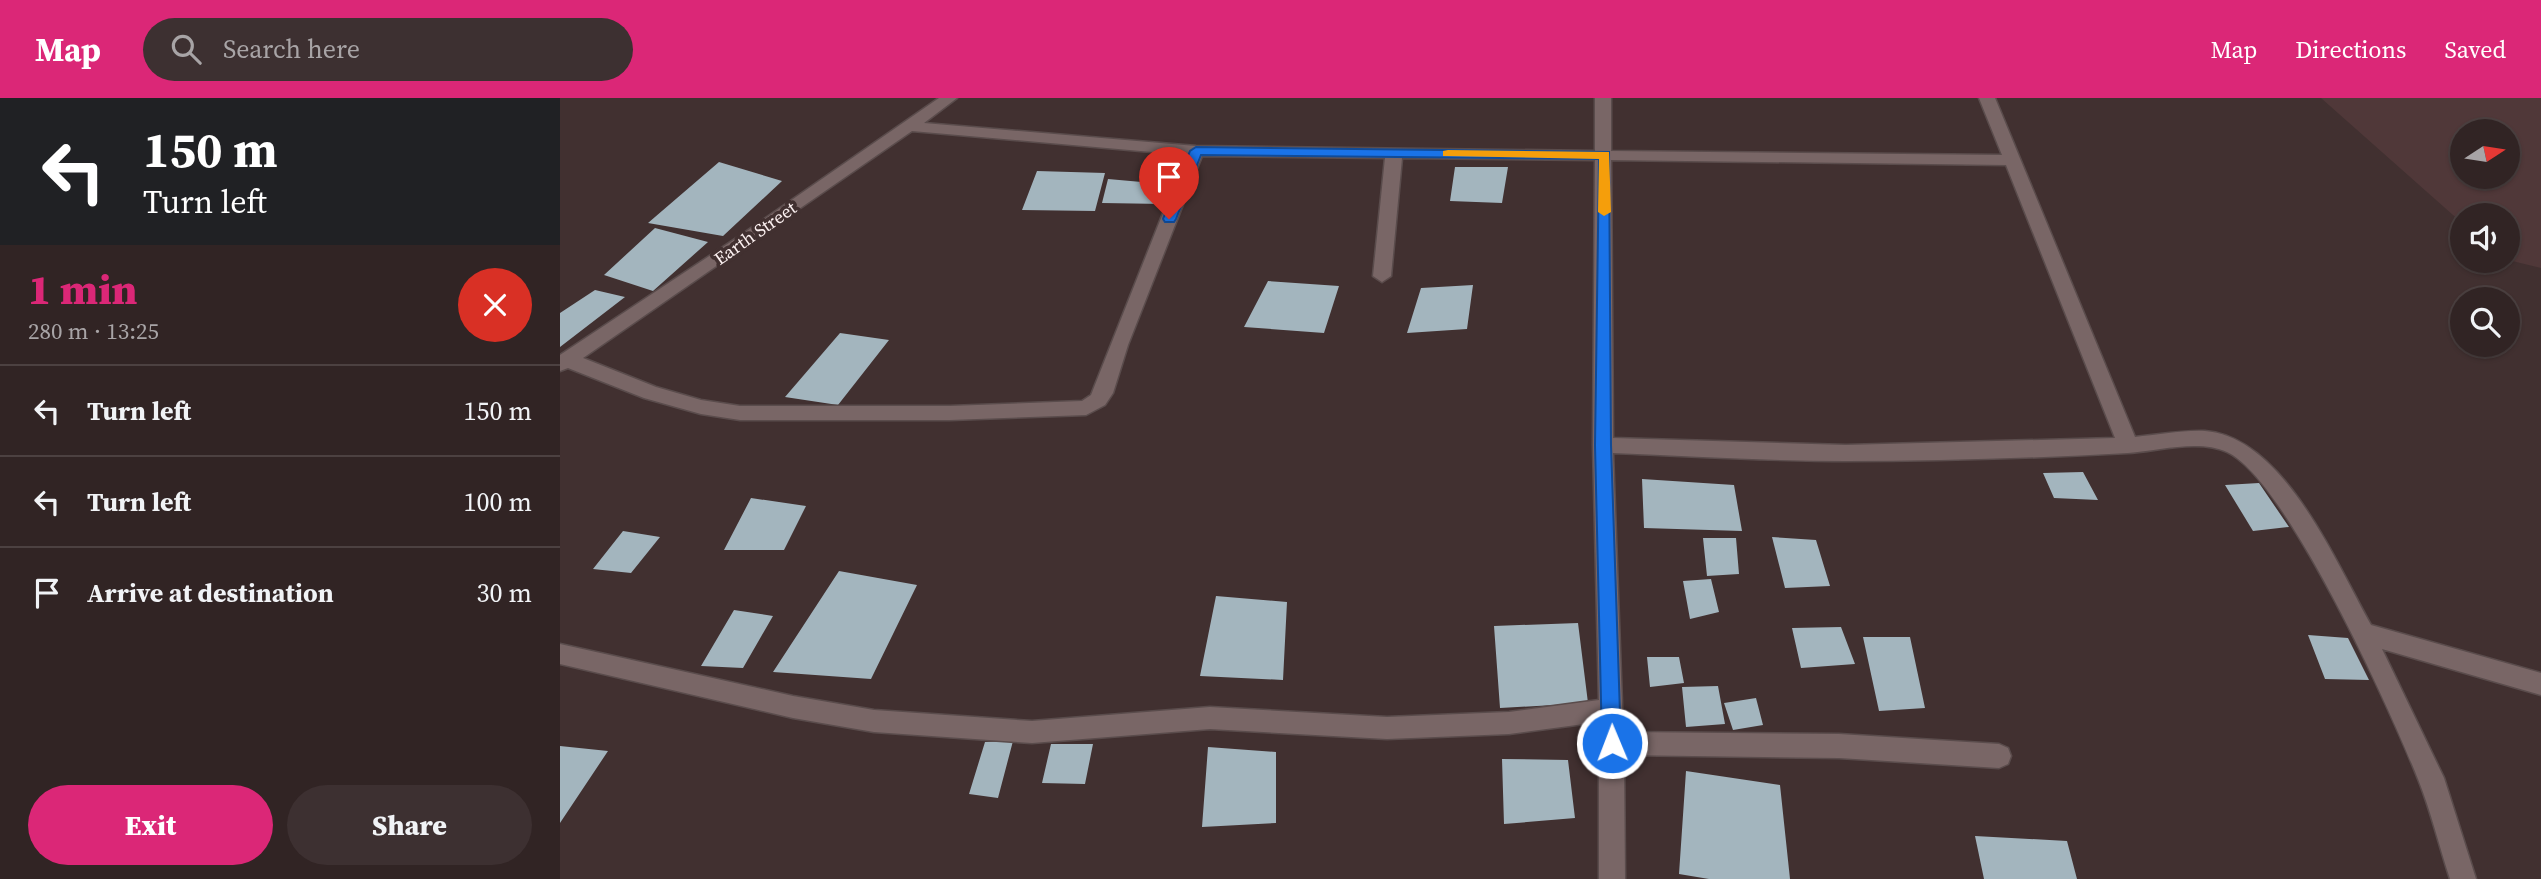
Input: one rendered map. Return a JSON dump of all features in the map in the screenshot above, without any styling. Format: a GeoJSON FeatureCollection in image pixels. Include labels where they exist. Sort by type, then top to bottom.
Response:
{"type":"FeatureCollection","features":[{"type":"Feature","properties":{"kind":"street","name":"Earth Street"},"geometry":{"type":"LineString","coordinates":[[564,362],[948,98]]}},
{"type":"Feature","properties":{"kind":"street"},"geometry":{"type":"LineString","coordinates":[[1603,98],[1603,445],[1612,743],[1612,879]]}},
{"type":"Feature","properties":{"kind":"street"},"geometry":{"type":"LineString","coordinates":[[1987,98],[2128,444]]}},
{"type":"Feature","properties":{"kind":"street"},"geometry":{"type":"LineString","coordinates":[[908,126],[1196,151],[2011,160]]}},
{"type":"Feature","properties":{"kind":"street"},"geometry":{"type":"LineString","coordinates":[[564,362],[652,393],[701,407],[740,413],[950,413],[1086,408],[1103,393],[1119,345],[1196,151]]}},
{"type":"Feature","properties":{"kind":"street"},"geometry":{"type":"LineString","coordinates":[[1382,275],[1394,153]]}},
{"type":"Feature","properties":{"kind":"street"},"geometry":{"type":"LineString","coordinates":[[1603,445],[1846,453],[2205,439],[2217,440],[2243,452],[2277,485],[2307,531],[2363,633],[2431,778],[2463,879]]}},
{"type":"Feature","properties":{"kind":"street"},"geometry":{"type":"LineString","coordinates":[[2363,633],[2541,684]]}},
{"type":"Feature","properties":{"kind":"street"},"geometry":{"type":"LineString","coordinates":[[560,653],[793,707],[874,721],[1032,732],[1210,718],[1401,728],[1509,723],[1611,709]]}},
{"type":"Feature","properties":{"kind":"street"},"geometry":{"type":"LineString","coordinates":[[1612,743],[1839,746],[1999,756]]}},
{"type":"Feature","properties":{"kind":"shaded area"},"geometry":{"type":"Polygon","coordinates":[[[2321,98],[2541,98],[2541,268],[2520,263],[2520,203],[2450,203],[2450,212],[2321,98]]]}},
{"type":"Feature","properties":{"kind":"building"},"geometry":{"type":"Polygon","coordinates":[[[719,162],[782,181],[723,236],[648,223],[719,162]]]}},
{"type":"Feature","properties":{"kind":"building"},"geometry":{"type":"Polygon","coordinates":[[[1455,167],[1508,167],[1502,203],[1450,201],[1455,167]]]}},
{"type":"Feature","properties":{"kind":"building"},"geometry":{"type":"Polygon","coordinates":[[[1037,171],[1105,173],[1095,211],[1022,210],[1037,171]]]}},
{"type":"Feature","properties":{"kind":"building"},"geometry":{"type":"Polygon","coordinates":[[[1108,179],[1164,184],[1164,204],[1102,203],[1108,179]]]}},
{"type":"Feature","properties":{"kind":"building"},"geometry":{"type":"Polygon","coordinates":[[[655,228],[708,242],[653,291],[604,275],[655,228]]]}},
{"type":"Feature","properties":{"kind":"building"},"geometry":{"type":"Polygon","coordinates":[[[1268,281],[1339,286],[1324,333],[1244,327],[1268,281]]]}},
{"type":"Feature","properties":{"kind":"building"},"geometry":{"type":"Polygon","coordinates":[[[1473,285],[1467,329],[1407,333],[1421,288],[1473,285]]]}},
{"type":"Feature","properties":{"kind":"building"},"geometry":{"type":"Polygon","coordinates":[[[595,290],[625,297],[560,347],[560,313],[595,290]]]}},
{"type":"Feature","properties":{"kind":"building"},"geometry":{"type":"Polygon","coordinates":[[[840,333],[889,340],[838,405],[785,397],[840,333]]]}},
{"type":"Feature","properties":{"kind":"building"},"geometry":{"type":"Polygon","coordinates":[[[2083,472],[2098,500],[2054,498],[2043,473],[2083,472]]]}},
{"type":"Feature","properties":{"kind":"building"},"geometry":{"type":"Polygon","coordinates":[[[1642,479],[1734,485],[1742,531],[1644,528],[1642,479]]]}},
{"type":"Feature","properties":{"kind":"building"},"geometry":{"type":"Polygon","coordinates":[[[2259,483],[2289,527],[2253,531],[2225,485],[2259,483]]]}},
{"type":"Feature","properties":{"kind":"building"},"geometry":{"type":"Polygon","coordinates":[[[751,498],[806,506],[784,550],[724,550],[751,498]]]}},
{"type":"Feature","properties":{"kind":"building"},"geometry":{"type":"Polygon","coordinates":[[[623,531],[660,537],[631,573],[593,569],[623,531]]]}},
{"type":"Feature","properties":{"kind":"building"},"geometry":{"type":"Polygon","coordinates":[[[1772,537],[1816,540],[1830,586],[1785,588],[1772,537]]]}},
{"type":"Feature","properties":{"kind":"building"},"geometry":{"type":"Polygon","coordinates":[[[1703,538],[1736,538],[1739,574],[1707,576],[1703,538]]]}},
{"type":"Feature","properties":{"kind":"building"},"geometry":{"type":"Polygon","coordinates":[[[839,571],[917,585],[871,679],[773,672],[839,571]]]}},
{"type":"Feature","properties":{"kind":"building"},"geometry":{"type":"Polygon","coordinates":[[[1711,579],[1719,612],[1690,619],[1683,581],[1711,579]]]}},
{"type":"Feature","properties":{"kind":"building"},"geometry":{"type":"Polygon","coordinates":[[[1216,596],[1287,602],[1283,680],[1200,676],[1216,596]]]}},
{"type":"Feature","properties":{"kind":"building"},"geometry":{"type":"Polygon","coordinates":[[[734,610],[773,616],[743,668],[701,666],[734,610]]]}},
{"type":"Feature","properties":{"kind":"building"},"geometry":{"type":"Polygon","coordinates":[[[1578,623],[1588,703],[1500,708],[1494,626],[1578,623]]]}},
{"type":"Feature","properties":{"kind":"building"},"geometry":{"type":"Polygon","coordinates":[[[1841,627],[1855,664],[1801,668],[1792,628],[1841,627]]]}},
{"type":"Feature","properties":{"kind":"building"},"geometry":{"type":"Polygon","coordinates":[[[2308,635],[2348,638],[2369,680],[2325,679],[2308,635]]]}},
{"type":"Feature","properties":{"kind":"building"},"geometry":{"type":"Polygon","coordinates":[[[1863,637],[1910,637],[1925,708],[1879,711],[1863,637]]]}},
{"type":"Feature","properties":{"kind":"building"},"geometry":{"type":"Polygon","coordinates":[[[1647,657],[1679,657],[1684,683],[1650,687],[1647,657]]]}},
{"type":"Feature","properties":{"kind":"building"},"geometry":{"type":"Polygon","coordinates":[[[1718,686],[1725,724],[1686,727],[1682,687],[1718,686]]]}},
{"type":"Feature","properties":{"kind":"building"},"geometry":{"type":"Polygon","coordinates":[[[1756,698],[1763,725],[1733,730],[1724,703],[1756,698]]]}},
{"type":"Feature","properties":{"kind":"building"},"geometry":{"type":"Polygon","coordinates":[[[1013,741],[998,798],[969,794],[985,742],[1013,741]]]}},
{"type":"Feature","properties":{"kind":"building"},"geometry":{"type":"Polygon","coordinates":[[[1051,744],[1093,744],[1085,784],[1042,783],[1051,744]]]}},
{"type":"Feature","properties":{"kind":"building"},"geometry":{"type":"Polygon","coordinates":[[[560,746],[608,751],[560,823],[560,746]]]}},
{"type":"Feature","properties":{"kind":"building"},"geometry":{"type":"Polygon","coordinates":[[[1208,747],[1276,752],[1276,823],[1202,827],[1208,747]]]}},
{"type":"Feature","properties":{"kind":"building"},"geometry":{"type":"Polygon","coordinates":[[[1502,759],[1568,760],[1575,818],[1504,824],[1502,759]]]}},
{"type":"Feature","properties":{"kind":"building"},"geometry":{"type":"Polygon","coordinates":[[[1686,771],[1780,785],[1790,879],[1709,879],[1679,874],[1686,771]]]}},
{"type":"Feature","properties":{"kind":"building"},"geometry":{"type":"Polygon","coordinates":[[[1975,836],[2067,841],[2077,879],[1984,879],[1975,836]]]}},
{"type":"Feature","properties":{"kind":"slow traffic"},"geometry":{"type":"LineString","coordinates":[[1448,153],[1605,155],[1604,212]]}},
{"type":"Feature","properties":{"kind":"route"},"geometry":{"type":"LineString","coordinates":[[1169,219],[1196,151],[1605,155],[1603,445],[1612,743]]}}]}
